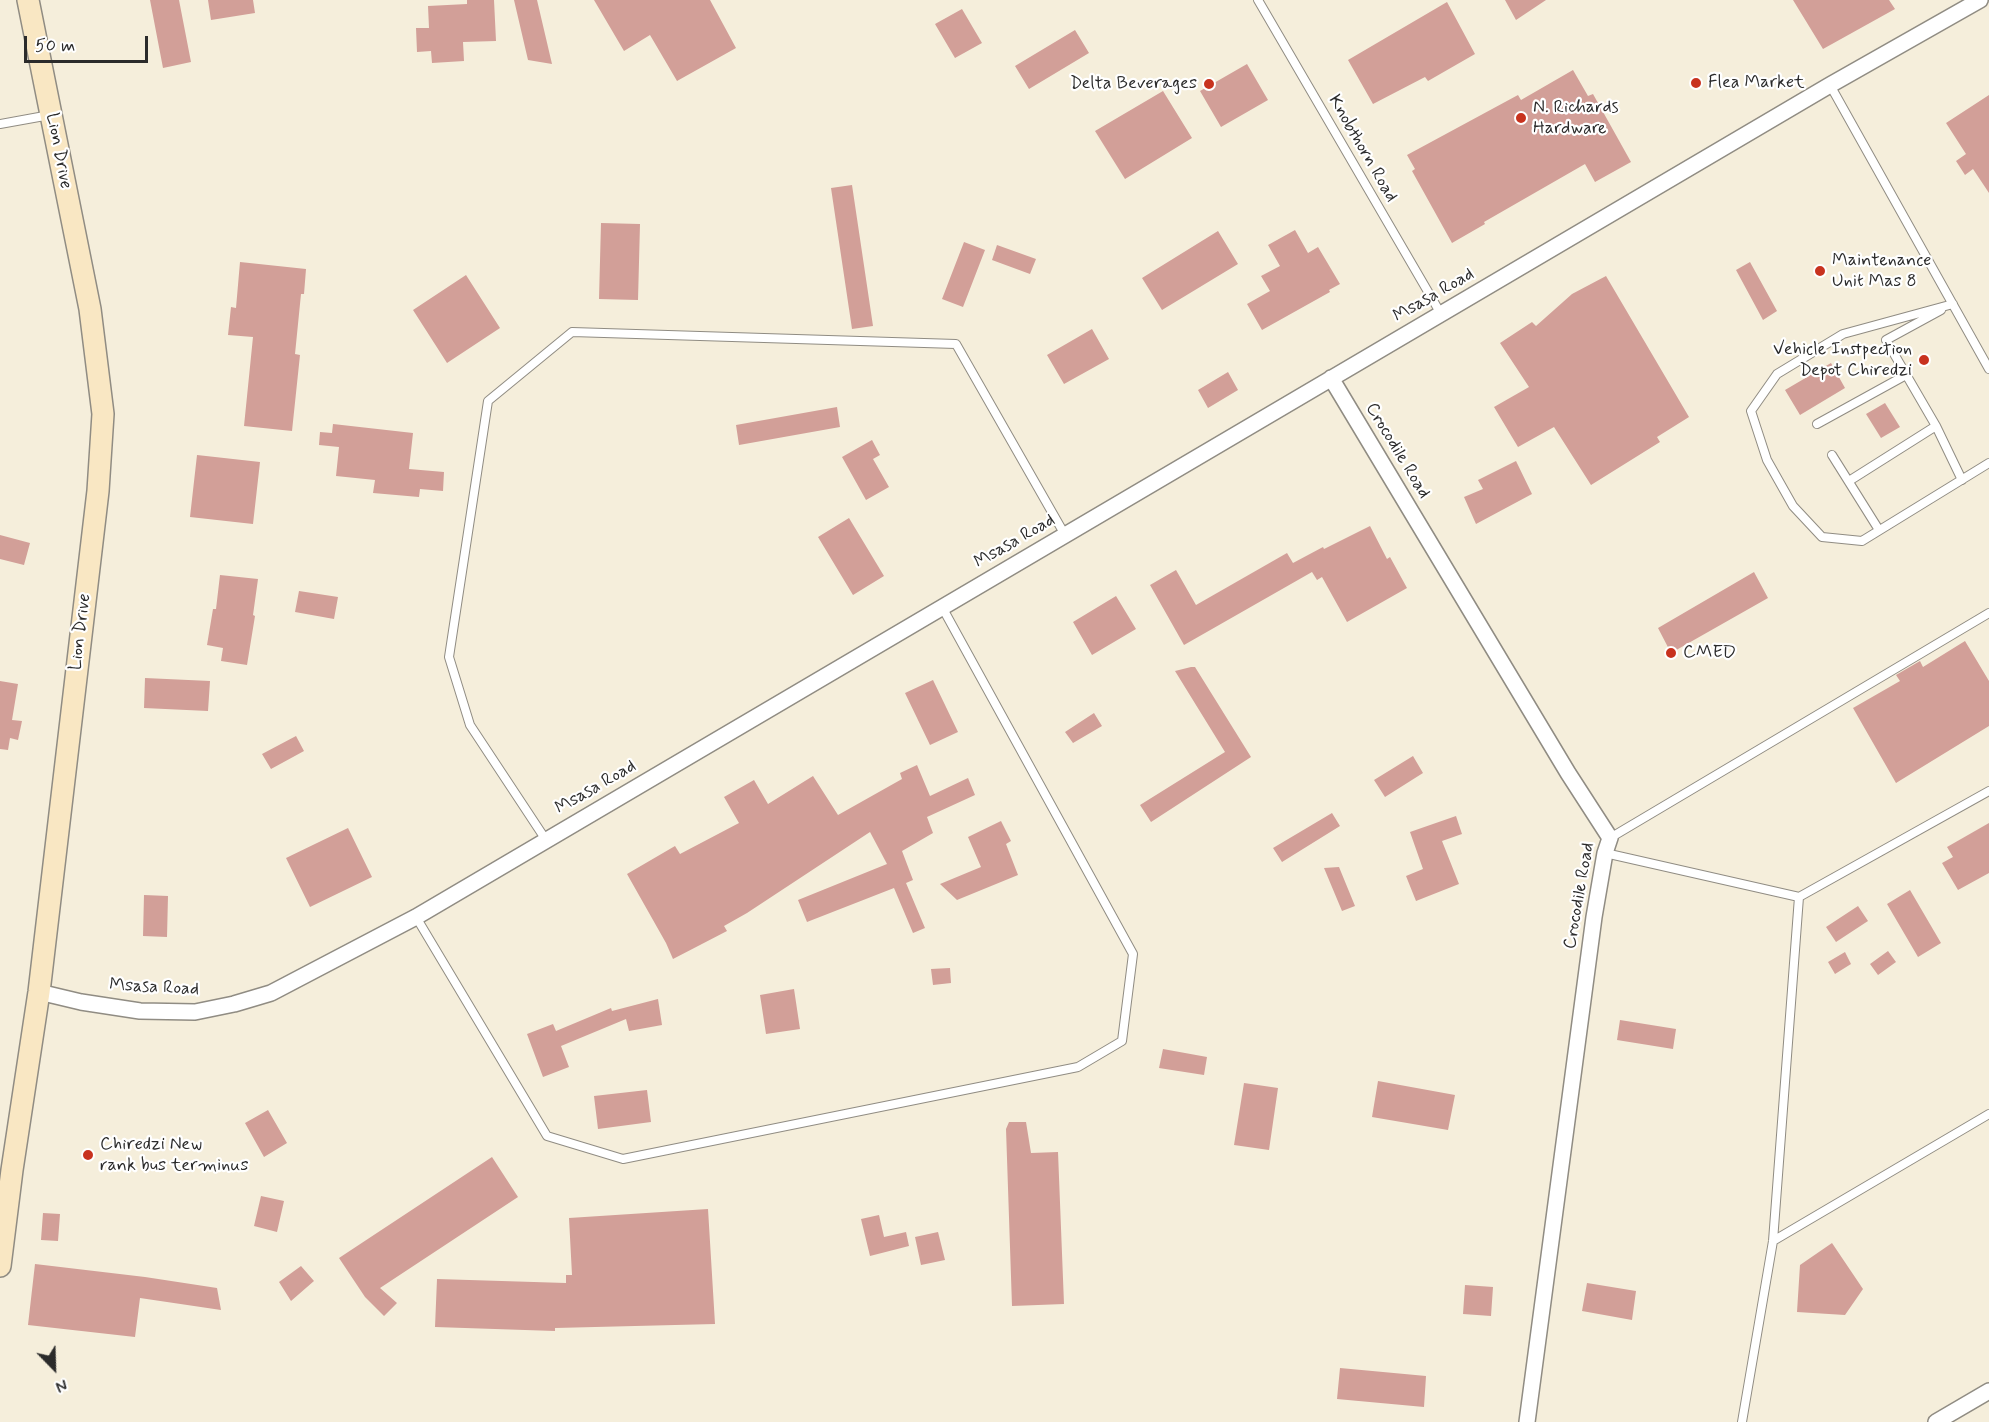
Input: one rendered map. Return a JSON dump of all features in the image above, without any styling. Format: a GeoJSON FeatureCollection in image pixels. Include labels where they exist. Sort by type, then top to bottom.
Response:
{"type":"FeatureCollection","features":[{"type":"Feature","properties":{"kind":"street","name":"Lion Drive"},"geometry":{"type":"LineString","coordinates":[[0,1266],[6,1169],[39,992],[98,490],[103,414],[90,309],[28,0]]}},
{"type":"Feature","properties":{"kind":"street","name":"Msasa Road"},"geometry":{"type":"LineString","coordinates":[[39,992],[81,1002],[140,1011],[195,1012],[271,993],[416,917],[1830,85],[1980,0]]}},
{"type":"Feature","properties":{"kind":"street","name":"Crocodile Road"},"geometry":{"type":"LineString","coordinates":[[1331,378],[1568,773],[1608,845],[1593,928],[1530,1422]]}},
{"type":"Feature","properties":{"kind":"street"},"geometry":{"type":"LineString","coordinates":[[1936,1422],[1989,1391]]}},
{"type":"Feature","properties":{"kind":"lane","name":"Knobthorn Road"},"geometry":{"type":"LineString","coordinates":[[1258,0],[1441,314]]}},
{"type":"Feature","properties":{"kind":"lane"},"geometry":{"type":"LineString","coordinates":[[1830,85],[1989,369]]}},
{"type":"Feature","properties":{"kind":"lane"},"geometry":{"type":"LineString","coordinates":[[0,124],[51,115]]}},
{"type":"Feature","properties":{"kind":"lane"},"geometry":{"type":"LineString","coordinates":[[1953,304],[1886,340],[1936,426],[1962,480]]}},
{"type":"Feature","properties":{"kind":"lane"},"geometry":{"type":"LineString","coordinates":[[1953,304],[1843,334],[1777,374],[1751,411],[1767,460],[1792,506],[1822,537],[1862,541],[1989,463]]}},
{"type":"Feature","properties":{"kind":"lane"},"geometry":{"type":"LineString","coordinates":[[546,840],[470,725],[449,657],[488,401],[572,332],[956,344],[1065,535]]}},
{"type":"Feature","properties":{"kind":"lane"},"geometry":{"type":"LineString","coordinates":[[1817,424],[1906,375]]}},
{"type":"Feature","properties":{"kind":"lane"},"geometry":{"type":"LineString","coordinates":[[1849,481],[1936,426]]}},
{"type":"Feature","properties":{"kind":"lane"},"geometry":{"type":"LineString","coordinates":[[1832,455],[1879,530]]}},
{"type":"Feature","properties":{"kind":"lane"},"geometry":{"type":"LineString","coordinates":[[416,917],[547,1136],[623,1159],[1078,1067],[1122,1041],[1133,954],[942,607]]}},
{"type":"Feature","properties":{"kind":"lane"},"geometry":{"type":"LineString","coordinates":[[1608,845],[1989,613]]}},
{"type":"Feature","properties":{"kind":"lane"},"geometry":{"type":"LineString","coordinates":[[1608,845],[1799,897],[1989,791]]}},
{"type":"Feature","properties":{"kind":"lane"},"geometry":{"type":"LineString","coordinates":[[1742,1422],[1773,1241],[1799,897]]}},
{"type":"Feature","properties":{"kind":"lane"},"geometry":{"type":"LineString","coordinates":[[1773,1241],[1989,1114]]}},
{"type":"Feature","properties":{"kind":"building"},"geometry":{"type":"Polygon","coordinates":[[[150,0],[179,0],[191,62],[163,68],[150,0]]]}},
{"type":"Feature","properties":{"kind":"building"},"geometry":{"type":"Polygon","coordinates":[[[208,0],[253,0],[255,13],[211,20],[208,0]]]}},
{"type":"Feature","properties":{"kind":"building"},"geometry":{"type":"Polygon","coordinates":[[[467,0],[494,0],[496,41],[463,42],[464,61],[432,63],[431,51],[417,52],[416,28],[429,28],[428,6],[467,4],[467,0]]]}},
{"type":"Feature","properties":{"kind":"building"},"geometry":{"type":"Polygon","coordinates":[[[514,0],[537,0],[552,64],[528,60],[514,0]]]}},
{"type":"Feature","properties":{"kind":"building"},"geometry":{"type":"Polygon","coordinates":[[[594,0],[710,0],[736,48],[677,81],[650,35],[624,51],[594,0]]]}},
{"type":"Feature","properties":{"kind":"building"},"geometry":{"type":"Polygon","coordinates":[[[1505,0],[1546,0],[1516,20],[1505,0]]]}},
{"type":"Feature","properties":{"kind":"building"},"geometry":{"type":"Polygon","coordinates":[[[1793,0],[1889,0],[1895,9],[1823,49],[1793,0]]]}},
{"type":"Feature","properties":{"kind":"building"},"geometry":{"type":"Polygon","coordinates":[[[1447,2],[1475,54],[1428,81],[1425,77],[1373,104],[1348,60],[1447,2]]]}},
{"type":"Feature","properties":{"kind":"building"},"geometry":{"type":"Polygon","coordinates":[[[962,9],[982,43],[955,58],[935,24],[962,9]]]}},
{"type":"Feature","properties":{"kind":"building"},"geometry":{"type":"Polygon","coordinates":[[[1075,30],[1089,53],[1029,89],[1015,66],[1075,30]]]}},
{"type":"Feature","properties":{"kind":"building"},"geometry":{"type":"Polygon","coordinates":[[[1247,64],[1268,100],[1221,127],[1200,91],[1247,64]]]}},
{"type":"Feature","properties":{"kind":"building"},"geometry":{"type":"Polygon","coordinates":[[[1573,70],[1588,96],[1593,94],[1631,162],[1595,182],[1585,164],[1452,243],[1412,171],[1415,169],[1407,155],[1518,95],[1521,100],[1573,70]]]}},
{"type":"Feature","properties":{"kind":"building"},"geometry":{"type":"Polygon","coordinates":[[[1163,91],[1192,138],[1125,179],[1095,131],[1163,91]]]}},
{"type":"Feature","properties":{"kind":"building"},"geometry":{"type":"Polygon","coordinates":[[[1989,95],[1989,193],[1973,169],[1965,175],[1956,161],[1966,154],[1946,123],[1989,95]]]}},
{"type":"Feature","properties":{"kind":"building"},"geometry":{"type":"Polygon","coordinates":[[[852,185],[873,326],[852,329],[831,188],[852,185]]]}},
{"type":"Feature","properties":{"kind":"building"},"geometry":{"type":"Polygon","coordinates":[[[601,223],[640,224],[638,300],[599,299],[601,223]]]}},
{"type":"Feature","properties":{"kind":"building"},"geometry":{"type":"Polygon","coordinates":[[[1295,230],[1308,253],[1318,247],[1340,284],[1329,290],[1330,292],[1262,330],[1247,304],[1270,291],[1261,276],[1280,266],[1268,245],[1295,230]]]}},
{"type":"Feature","properties":{"kind":"building"},"geometry":{"type":"Polygon","coordinates":[[[1218,231],[1238,264],[1162,310],[1142,278],[1218,231]]]}},
{"type":"Feature","properties":{"kind":"building"},"geometry":{"type":"Polygon","coordinates":[[[964,242],[985,250],[963,307],[942,299],[964,242]]]}},
{"type":"Feature","properties":{"kind":"building"},"geometry":{"type":"Polygon","coordinates":[[[997,245],[1036,259],[1030,274],[992,260],[997,245]]]}},
{"type":"Feature","properties":{"kind":"building"},"geometry":{"type":"Polygon","coordinates":[[[240,262],[306,269],[295,354],[300,355],[292,431],[244,426],[253,337],[228,335],[231,307],[236,308],[240,262]]]}},
{"type":"Feature","properties":{"kind":"building"},"geometry":{"type":"Polygon","coordinates":[[[1750,262],[1777,311],[1763,320],[1736,270],[1750,262]]]}},
{"type":"Feature","properties":{"kind":"building"},"geometry":{"type":"Polygon","coordinates":[[[466,275],[500,328],[447,363],[413,310],[466,275]]]}},
{"type":"Feature","properties":{"kind":"building"},"geometry":{"type":"Polygon","coordinates":[[[1606,276],[1689,417],[1657,437],[1660,442],[1591,485],[1554,427],[1518,447],[1494,407],[1529,387],[1500,343],[1532,322],[1536,326],[1572,294],[1606,276]]]}},
{"type":"Feature","properties":{"kind":"building"},"geometry":{"type":"Polygon","coordinates":[[[1092,329],[1109,359],[1064,384],[1047,355],[1092,329]]]}},
{"type":"Feature","properties":{"kind":"building"},"geometry":{"type":"Polygon","coordinates":[[[1831,363],[1845,388],[1800,415],[1785,390],[1831,363]]]}},
{"type":"Feature","properties":{"kind":"building"},"geometry":{"type":"Polygon","coordinates":[[[1228,372],[1238,390],[1208,408],[1198,390],[1228,372]]]}},
{"type":"Feature","properties":{"kind":"building"},"geometry":{"type":"Polygon","coordinates":[[[1885,403],[1900,427],[1881,438],[1866,414],[1885,403]]]}},
{"type":"Feature","properties":{"kind":"building"},"geometry":{"type":"Polygon","coordinates":[[[837,407],[840,427],[739,445],[736,425],[837,407]]]}},
{"type":"Feature","properties":{"kind":"building"},"geometry":{"type":"Polygon","coordinates":[[[333,424],[413,433],[409,469],[444,472],[443,491],[420,489],[419,497],[373,493],[375,480],[336,476],[339,447],[319,445],[320,432],[332,433],[333,424]]]}},
{"type":"Feature","properties":{"kind":"building"},"geometry":{"type":"Polygon","coordinates":[[[872,440],[880,455],[873,459],[889,487],[866,500],[842,457],[872,440]]]}},
{"type":"Feature","properties":{"kind":"building"},"geometry":{"type":"Polygon","coordinates":[[[197,455],[260,462],[253,524],[190,517],[197,455]]]}},
{"type":"Feature","properties":{"kind":"building"},"geometry":{"type":"Polygon","coordinates":[[[1516,461],[1532,494],[1476,524],[1464,497],[1483,489],[1478,480],[1516,461]]]}},
{"type":"Feature","properties":{"kind":"building"},"geometry":{"type":"Polygon","coordinates":[[[849,518],[884,576],[853,595],[818,537],[849,518]]]}},
{"type":"Feature","properties":{"kind":"building"},"geometry":{"type":"Polygon","coordinates":[[[1370,526],[1387,559],[1390,557],[1407,588],[1347,622],[1322,577],[1317,580],[1312,572],[1184,645],[1150,585],[1176,570],[1196,605],[1287,553],[1293,563],[1370,526]]]}},
{"type":"Feature","properties":{"kind":"building"},"geometry":{"type":"Polygon","coordinates":[[[0,535],[30,543],[24,565],[0,559],[0,535]]]}},
{"type":"Feature","properties":{"kind":"building"},"geometry":{"type":"Polygon","coordinates":[[[1754,572],[1768,598],[1671,653],[1658,628],[1754,572]]]}},
{"type":"Feature","properties":{"kind":"building"},"geometry":{"type":"Polygon","coordinates":[[[220,575],[258,579],[247,665],[221,661],[223,648],[207,645],[213,609],[216,609],[220,575]]]}},
{"type":"Feature","properties":{"kind":"building"},"geometry":{"type":"Polygon","coordinates":[[[299,591],[338,597],[334,619],[295,612],[299,591]]]}},
{"type":"Feature","properties":{"kind":"building"},"geometry":{"type":"Polygon","coordinates":[[[1116,596],[1136,629],[1092,655],[1073,622],[1116,596]]]}},
{"type":"Feature","properties":{"kind":"building"},"geometry":{"type":"Polygon","coordinates":[[[1965,641],[1989,681],[1989,726],[1896,783],[1853,708],[1900,681],[1896,675],[1920,661],[1923,667],[1965,641]]]}},
{"type":"Feature","properties":{"kind":"building"},"geometry":{"type":"Polygon","coordinates":[[[1195,667],[1251,757],[1151,822],[1140,805],[1225,752],[1175,671],[1195,667]]]}},
{"type":"Feature","properties":{"kind":"building"},"geometry":{"type":"Polygon","coordinates":[[[145,678],[210,681],[208,711],[144,708],[145,678]]]}},
{"type":"Feature","properties":{"kind":"building"},"geometry":{"type":"Polygon","coordinates":[[[933,680],[958,732],[930,745],[905,693],[933,680]]]}},
{"type":"Feature","properties":{"kind":"building"},"geometry":{"type":"Polygon","coordinates":[[[0,681],[18,684],[12,720],[22,721],[18,740],[10,738],[8,750],[0,749],[0,681]]]}},
{"type":"Feature","properties":{"kind":"building"},"geometry":{"type":"Polygon","coordinates":[[[1094,713],[1102,726],[1073,743],[1065,732],[1094,713]]]}},
{"type":"Feature","properties":{"kind":"building"},"geometry":{"type":"Polygon","coordinates":[[[296,736],[304,751],[271,769],[262,754],[296,736]]]}},
{"type":"Feature","properties":{"kind":"building"},"geometry":{"type":"Polygon","coordinates":[[[1413,756],[1423,773],[1385,797],[1374,780],[1413,756]]]}},
{"type":"Feature","properties":{"kind":"building"},"geometry":{"type":"Polygon","coordinates":[[[917,765],[930,796],[968,778],[975,795],[927,817],[933,833],[902,851],[913,880],[906,883],[925,928],[913,933],[894,888],[807,922],[798,900],[887,864],[870,832],[724,926],[727,931],[673,959],[627,874],[675,846],[680,854],[739,823],[724,797],[754,780],[768,804],[813,776],[838,815],[902,779],[900,773],[917,765]]]}},
{"type":"Feature","properties":{"kind":"building"},"geometry":{"type":"Polygon","coordinates":[[[1332,813],[1340,826],[1282,862],[1273,848],[1332,813]]]}},
{"type":"Feature","properties":{"kind":"building"},"geometry":{"type":"Polygon","coordinates":[[[1456,816],[1462,834],[1442,841],[1459,884],[1416,901],[1406,876],[1423,869],[1410,832],[1456,816]]]}},
{"type":"Feature","properties":{"kind":"building"},"geometry":{"type":"Polygon","coordinates":[[[1001,821],[1011,841],[1006,844],[1018,875],[957,900],[940,884],[981,867],[968,837],[1001,821]]]}},
{"type":"Feature","properties":{"kind":"building"},"geometry":{"type":"Polygon","coordinates":[[[1989,823],[1989,873],[1958,890],[1942,863],[1953,857],[1947,847],[1989,823]]]}},
{"type":"Feature","properties":{"kind":"building"},"geometry":{"type":"Polygon","coordinates":[[[348,828],[372,877],[310,907],[286,858],[348,828]]]}},
{"type":"Feature","properties":{"kind":"building"},"geometry":{"type":"Polygon","coordinates":[[[1339,867],[1355,906],[1342,911],[1324,868],[1339,867]]]}},
{"type":"Feature","properties":{"kind":"building"},"geometry":{"type":"Polygon","coordinates":[[[1910,890],[1941,943],[1918,957],[1887,904],[1910,890]]]}},
{"type":"Feature","properties":{"kind":"building"},"geometry":{"type":"Polygon","coordinates":[[[144,895],[168,896],[167,937],[143,936],[144,895]]]}},
{"type":"Feature","properties":{"kind":"building"},"geometry":{"type":"Polygon","coordinates":[[[1858,906],[1868,921],[1836,942],[1826,927],[1858,906]]]}},
{"type":"Feature","properties":{"kind":"building"},"geometry":{"type":"Polygon","coordinates":[[[1888,951],[1896,962],[1878,975],[1870,964],[1888,951]]]}},
{"type":"Feature","properties":{"kind":"building"},"geometry":{"type":"Polygon","coordinates":[[[1845,952],[1851,964],[1835,974],[1828,962],[1845,952]]]}},
{"type":"Feature","properties":{"kind":"building"},"geometry":{"type":"Polygon","coordinates":[[[950,968],[951,983],[933,985],[931,969],[950,968]]]}},
{"type":"Feature","properties":{"kind":"building"},"geometry":{"type":"Polygon","coordinates":[[[794,989],[800,1029],[766,1034],[760,995],[794,989]]]}},
{"type":"Feature","properties":{"kind":"building"},"geometry":{"type":"Polygon","coordinates":[[[658,999],[662,1025],[629,1031],[626,1019],[561,1046],[569,1067],[543,1077],[527,1034],[553,1024],[556,1031],[611,1008],[612,1011],[658,999]]]}},
{"type":"Feature","properties":{"kind":"building"},"geometry":{"type":"Polygon","coordinates":[[[1620,1020],[1676,1029],[1673,1049],[1617,1040],[1620,1020]]]}},
{"type":"Feature","properties":{"kind":"building"},"geometry":{"type":"Polygon","coordinates":[[[1163,1049],[1207,1057],[1204,1075],[1159,1068],[1163,1049]]]}},
{"type":"Feature","properties":{"kind":"building"},"geometry":{"type":"Polygon","coordinates":[[[1378,1081],[1455,1095],[1448,1130],[1372,1117],[1378,1081]]]}},
{"type":"Feature","properties":{"kind":"building"},"geometry":{"type":"Polygon","coordinates":[[[1244,1083],[1278,1088],[1269,1150],[1234,1145],[1244,1083]]]}},
{"type":"Feature","properties":{"kind":"building"},"geometry":{"type":"Polygon","coordinates":[[[647,1090],[651,1122],[598,1129],[594,1096],[647,1090]]]}},
{"type":"Feature","properties":{"kind":"building"},"geometry":{"type":"Polygon","coordinates":[[[268,1110],[287,1143],[264,1157],[245,1123],[268,1110]]]}},
{"type":"Feature","properties":{"kind":"building"},"geometry":{"type":"Polygon","coordinates":[[[1009,1122],[1026,1122],[1031,1153],[1058,1152],[1064,1304],[1012,1306],[1006,1129],[1009,1122]]]}},
{"type":"Feature","properties":{"kind":"building"},"geometry":{"type":"Polygon","coordinates":[[[492,1157],[518,1197],[380,1288],[397,1303],[384,1316],[365,1297],[339,1258],[492,1157]]]}},
{"type":"Feature","properties":{"kind":"building"},"geometry":{"type":"Polygon","coordinates":[[[261,1196],[284,1201],[277,1232],[254,1226],[261,1196]]]}},
{"type":"Feature","properties":{"kind":"building"},"geometry":{"type":"Polygon","coordinates":[[[708,1209],[715,1324],[555,1328],[555,1331],[435,1327],[437,1279],[566,1283],[566,1275],[572,1275],[569,1218],[708,1209]]]}},
{"type":"Feature","properties":{"kind":"building"},"geometry":{"type":"Polygon","coordinates":[[[43,1213],[60,1214],[58,1241],[41,1240],[43,1213]]]}},
{"type":"Feature","properties":{"kind":"building"},"geometry":{"type":"Polygon","coordinates":[[[879,1215],[884,1237],[906,1232],[909,1246],[870,1256],[861,1219],[879,1215]]]}},
{"type":"Feature","properties":{"kind":"building"},"geometry":{"type":"Polygon","coordinates":[[[938,1232],[945,1260],[921,1265],[915,1237],[938,1232]]]}},
{"type":"Feature","properties":{"kind":"building"},"geometry":{"type":"Polygon","coordinates":[[[1832,1243],[1863,1289],[1845,1315],[1797,1312],[1800,1265],[1832,1243]]]}},
{"type":"Feature","properties":{"kind":"building"},"geometry":{"type":"Polygon","coordinates":[[[35,1264],[217,1288],[221,1310],[140,1298],[135,1337],[28,1325],[35,1264]]]}},
{"type":"Feature","properties":{"kind":"building"},"geometry":{"type":"Polygon","coordinates":[[[301,1266],[314,1281],[291,1301],[279,1282],[301,1266]]]}},
{"type":"Feature","properties":{"kind":"building"},"geometry":{"type":"Polygon","coordinates":[[[1587,1283],[1636,1291],[1632,1320],[1582,1311],[1587,1283]]]}},
{"type":"Feature","properties":{"kind":"building"},"geometry":{"type":"Polygon","coordinates":[[[1465,1285],[1493,1287],[1491,1316],[1463,1314],[1465,1285]]]}},
{"type":"Feature","properties":{"kind":"building"},"geometry":{"type":"Polygon","coordinates":[[[1340,1368],[1426,1376],[1424,1407],[1337,1399],[1340,1368]]]}},
{"type":"Feature","properties":{"kind":"place","name":"Flea Market"},"geometry":{"type":"Point","coordinates":[1696,83]}},
{"type":"Feature","properties":{"kind":"place","name":"Delta Beverages"},"geometry":{"type":"Point","coordinates":[1209,84]}},
{"type":"Feature","properties":{"kind":"place","name":"N. Richards Hardware"},"geometry":{"type":"Point","coordinates":[1521,118]}},
{"type":"Feature","properties":{"kind":"place","name":"Maintenance Unit Mas 8"},"geometry":{"type":"Point","coordinates":[1820,271]}},
{"type":"Feature","properties":{"kind":"place","name":"Vehicle Instpection Depot Chiredzi"},"geometry":{"type":"Point","coordinates":[1924,360]}},
{"type":"Feature","properties":{"kind":"place","name":"CMED"},"geometry":{"type":"Point","coordinates":[1671,653]}},
{"type":"Feature","properties":{"kind":"place","name":"Chiredzi New rank bus terminus"},"geometry":{"type":"Point","coordinates":[88,1155]}}]}
